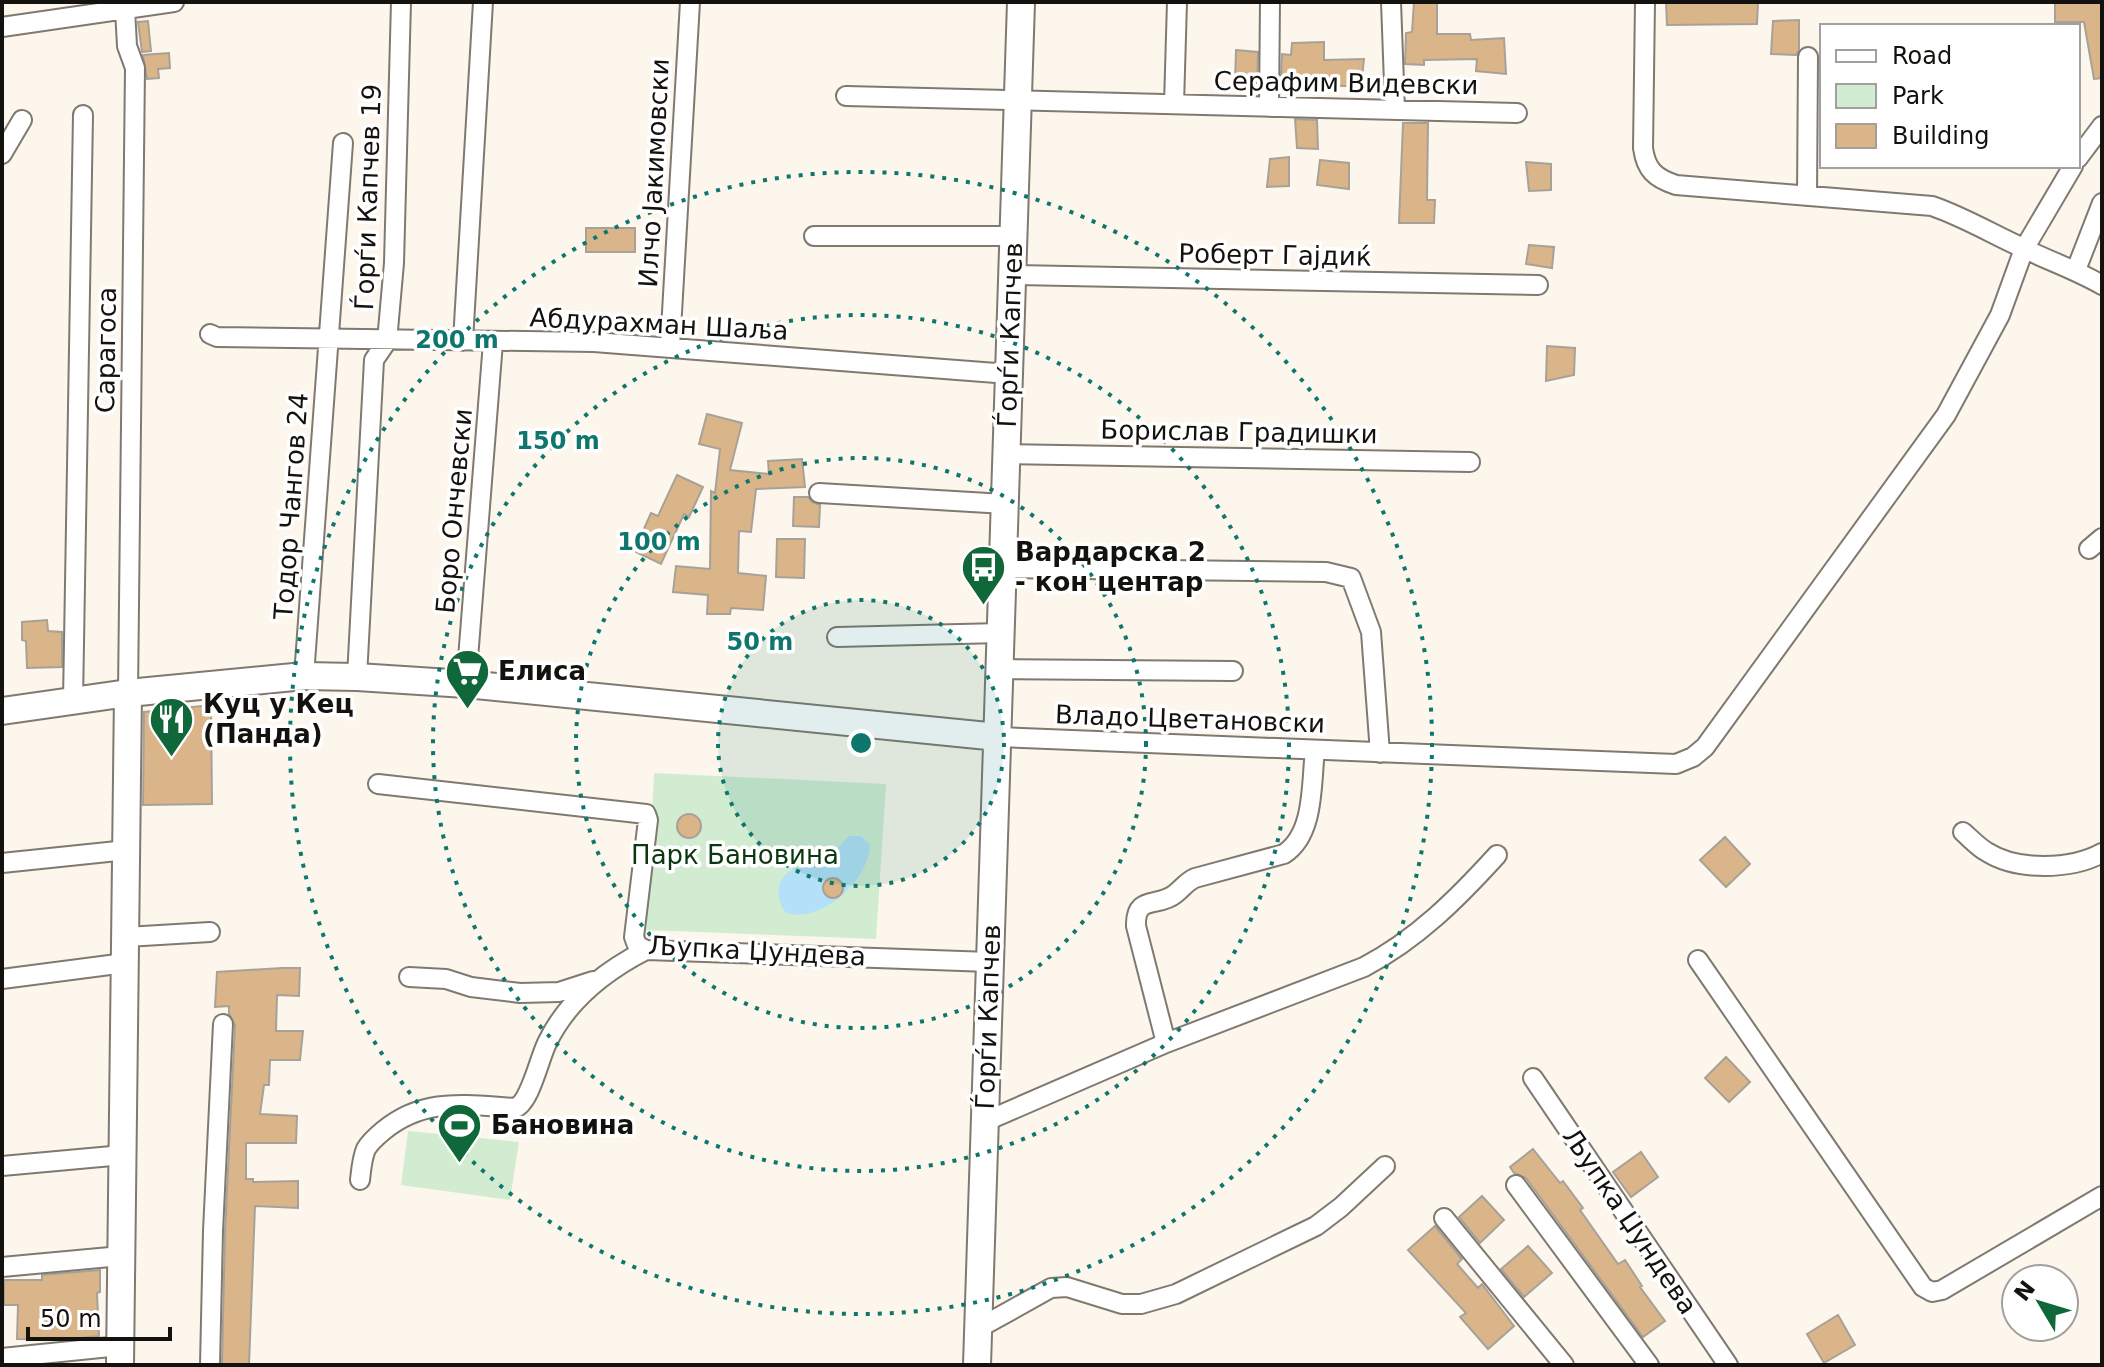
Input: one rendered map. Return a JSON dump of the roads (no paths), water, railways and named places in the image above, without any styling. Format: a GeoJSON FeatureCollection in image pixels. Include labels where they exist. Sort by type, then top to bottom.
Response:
{"type":"FeatureCollection","features":[{"type":"Feature","properties":{"kind":"street"},"geometry":{"type":"LineString","coordinates":[[2,27],[174,2]]}},
{"type":"Feature","properties":{"kind":"street","name":"Ѓорѓи Капчев 19"},"geometry":{"type":"LineString","coordinates":[[357,677],[374,360],[387,341],[394,263],[401,2]]}},
{"type":"Feature","properties":{"kind":"street"},"geometry":{"type":"LineString","coordinates":[[463,341],[483,2]]}},
{"type":"Feature","properties":{"kind":"street","name":"Илчо Јакимовски"},"geometry":{"type":"LineString","coordinates":[[670,347],[690,2]]}},
{"type":"Feature","properties":{"kind":"street","name":"Ѓорѓи Капчев"},"geometry":{"type":"LineString","coordinates":[[977,1365],[1021,2]]}},
{"type":"Feature","properties":{"kind":"street","name":"Серафим Видевски"},"geometry":{"type":"LineString","coordinates":[[1174,104],[1177,2]]}},
{"type":"Feature","properties":{"kind":"street"},"geometry":{"type":"LineString","coordinates":[[1269,107],[1270,2]]}},
{"type":"Feature","properties":{"kind":"street"},"geometry":{"type":"LineString","coordinates":[[1391,2],[1395,110]]}},
{"type":"Feature","properties":{"kind":"street"},"geometry":{"type":"LineString","coordinates":[[1645,2],[1643,148],[1645,162],[1652,174],[1676,185],[1932,206],[1962,216],[2102,285]]}},
{"type":"Feature","properties":{"kind":"street","name":"Сарагоса"},"geometry":{"type":"LineString","coordinates":[[125,9],[127,46],[135,68],[128,693]]}},
{"type":"Feature","properties":{"kind":"street"},"geometry":{"type":"LineString","coordinates":[[1807,196],[1808,57]]}},
{"type":"Feature","properties":{"kind":"street","name":"Серафим Видевски"},"geometry":{"type":"LineString","coordinates":[[846,96],[1517,113]]}},
{"type":"Feature","properties":{"kind":"street"},"geometry":{"type":"LineString","coordinates":[[73,701],[83,115]]}},
{"type":"Feature","properties":{"kind":"street"},"geometry":{"type":"LineString","coordinates":[[2,154],[22,120]]}},
{"type":"Feature","properties":{"kind":"street"},"geometry":{"type":"LineString","coordinates":[[2080,155],[2102,126]]}},
{"type":"Feature","properties":{"kind":"street","name":"Тодор Чангов 24"},"geometry":{"type":"LineString","coordinates":[[304,676],[343,143]]}},
{"type":"Feature","properties":{"kind":"street"},"geometry":{"type":"LineString","coordinates":[[2024,249],[2072,168]]}},
{"type":"Feature","properties":{"kind":"street"},"geometry":{"type":"LineString","coordinates":[[2076,270],[2102,203]]}},
{"type":"Feature","properties":{"kind":"street"},"geometry":{"type":"LineString","coordinates":[[814,236],[1014,236]]}},
{"type":"Feature","properties":{"kind":"street","name":"Владо Цветановски"},"geometry":{"type":"LineString","coordinates":[[998,737],[1676,764],[1693,757],[1705,747],[1946,415],[2000,315],[2024,249]]}},
{"type":"Feature","properties":{"kind":"street","name":"Роберт Гајдиќ"},"geometry":{"type":"LineString","coordinates":[[1012,275],[1538,285]]}},
{"type":"Feature","properties":{"kind":"street","name":"Абдурахман Шаља"},"geometry":{"type":"LineString","coordinates":[[210,334],[217,337],[387,341],[594,342],[1009,374]]}},
{"type":"Feature","properties":{"kind":"street","name":"Боро Ончевски"},"geometry":{"type":"LineString","coordinates":[[466,684],[493,342]]}},
{"type":"Feature","properties":{"kind":"street","name":"Борислав Градишки"},"geometry":{"type":"LineString","coordinates":[[1007,454],[1470,462]]}},
{"type":"Feature","properties":{"kind":"street"},"geometry":{"type":"LineString","coordinates":[[819,493],[1005,504]]}},
{"type":"Feature","properties":{"kind":"street"},"geometry":{"type":"LineString","coordinates":[[1003,568],[1326,572],[1351,578],[1371,632],[1380,753]]}},
{"type":"Feature","properties":{"kind":"street"},"geometry":{"type":"LineString","coordinates":[[837,637],[1001,633]]}},
{"type":"Feature","properties":{"kind":"street"},"geometry":{"type":"LineString","coordinates":[[1000,669],[1233,671]]}},
{"type":"Feature","properties":{"kind":"street"},"geometry":{"type":"LineString","coordinates":[[2,711],[128,693],[304,676],[357,677],[466,684],[998,737]]}},
{"type":"Feature","properties":{"kind":"street"},"geometry":{"type":"LineString","coordinates":[[2,1358],[120,1356],[128,693]]}},
{"type":"Feature","properties":{"kind":"street"},"geometry":{"type":"LineString","coordinates":[[1166,1043],[1136,926],[1136,914],[1143,904],[1168,898],[1195,878],[1291,850],[1303,831],[1307,816],[1315,750]]}},
{"type":"Feature","properties":{"kind":"street","name":"Љупка Џундева"},"geometry":{"type":"LineString","coordinates":[[378,784],[646,814],[648,820],[634,937],[637,945],[646,950],[990,962]]}},
{"type":"Feature","properties":{"kind":"street"},"geometry":{"type":"LineString","coordinates":[[1963,832],[1988,853],[2022,864],[2047,867],[2093,858],[2102,853]]}},
{"type":"Feature","properties":{"kind":"street"},"geometry":{"type":"LineString","coordinates":[[2,863],[127,850]]}},
{"type":"Feature","properties":{"kind":"street"},"geometry":{"type":"LineString","coordinates":[[984,1122],[1166,1043],[1364,967],[1394,951],[1448,908],[1497,855]]}},
{"type":"Feature","properties":{"kind":"street"},"geometry":{"type":"LineString","coordinates":[[2,979],[210,932]]}},
{"type":"Feature","properties":{"kind":"street"},"geometry":{"type":"LineString","coordinates":[[360,1180],[366,1150],[376,1137],[402,1117],[449,1104],[518,1108],[527,1096],[548,1040],[570,1008],[614,966],[646,950]]}},
{"type":"Feature","properties":{"kind":"street"},"geometry":{"type":"LineString","coordinates":[[1698,960],[1923,1287],[1932,1292],[1942,1290],[2102,1196]]}},
{"type":"Feature","properties":{"kind":"street"},"geometry":{"type":"LineString","coordinates":[[409,977],[446,979],[488,990],[542,993],[575,988],[603,976]]}},
{"type":"Feature","properties":{"kind":"street"},"geometry":{"type":"LineString","coordinates":[[210,1365],[223,1024]]}},
{"type":"Feature","properties":{"kind":"street","name":"Љупка Џундева"},"geometry":{"type":"LineString","coordinates":[[1533,1078],[1728,1365]]}},
{"type":"Feature","properties":{"kind":"street"},"geometry":{"type":"LineString","coordinates":[[2,1166],[123,1155]]}},
{"type":"Feature","properties":{"kind":"street"},"geometry":{"type":"LineString","coordinates":[[979,1328],[1051,1288],[1067,1287],[1122,1304],[1141,1304],[1176,1294],[1316,1226],[1385,1166]]}},
{"type":"Feature","properties":{"kind":"street"},"geometry":{"type":"LineString","coordinates":[[1516,1185],[1649,1365]]}},
{"type":"Feature","properties":{"kind":"street"},"geometry":{"type":"LineString","coordinates":[[1444,1218],[1564,1365]]}},
{"type":"Feature","properties":{"kind":"street"},"geometry":{"type":"LineString","coordinates":[[2,1267],[121,1256]]}},
{"type":"Feature","properties":{"kind":"water"},"geometry":{"type":"Polygon","coordinates":[[[849,836],[861,836],[870,845],[862,872],[852,885],[828,906],[814,912],[800,915],[786,913],[779,895],[783,877],[794,869],[823,860],[849,836]]]}},
{"type":"Feature","properties":{"kind":"place","name":"Вардарска 2 - кон центар"},"geometry":{"type":"Point","coordinates":[984,606]}},
{"type":"Feature","properties":{"kind":"place","name":"Елиса"},"geometry":{"type":"Point","coordinates":[467,710]}},
{"type":"Feature","properties":{"kind":"place","name":"Куц у Кец (Панда)"},"geometry":{"type":"Point","coordinates":[172,758]}},
{"type":"Feature","properties":{"kind":"place","name":"Бановина"},"geometry":{"type":"Point","coordinates":[460,1164]}},
{"type":"Feature","properties":{"kind":"park label","name":"Парк Бановина"},"geometry":{"type":"Point","coordinates":[735,855]}}]}
